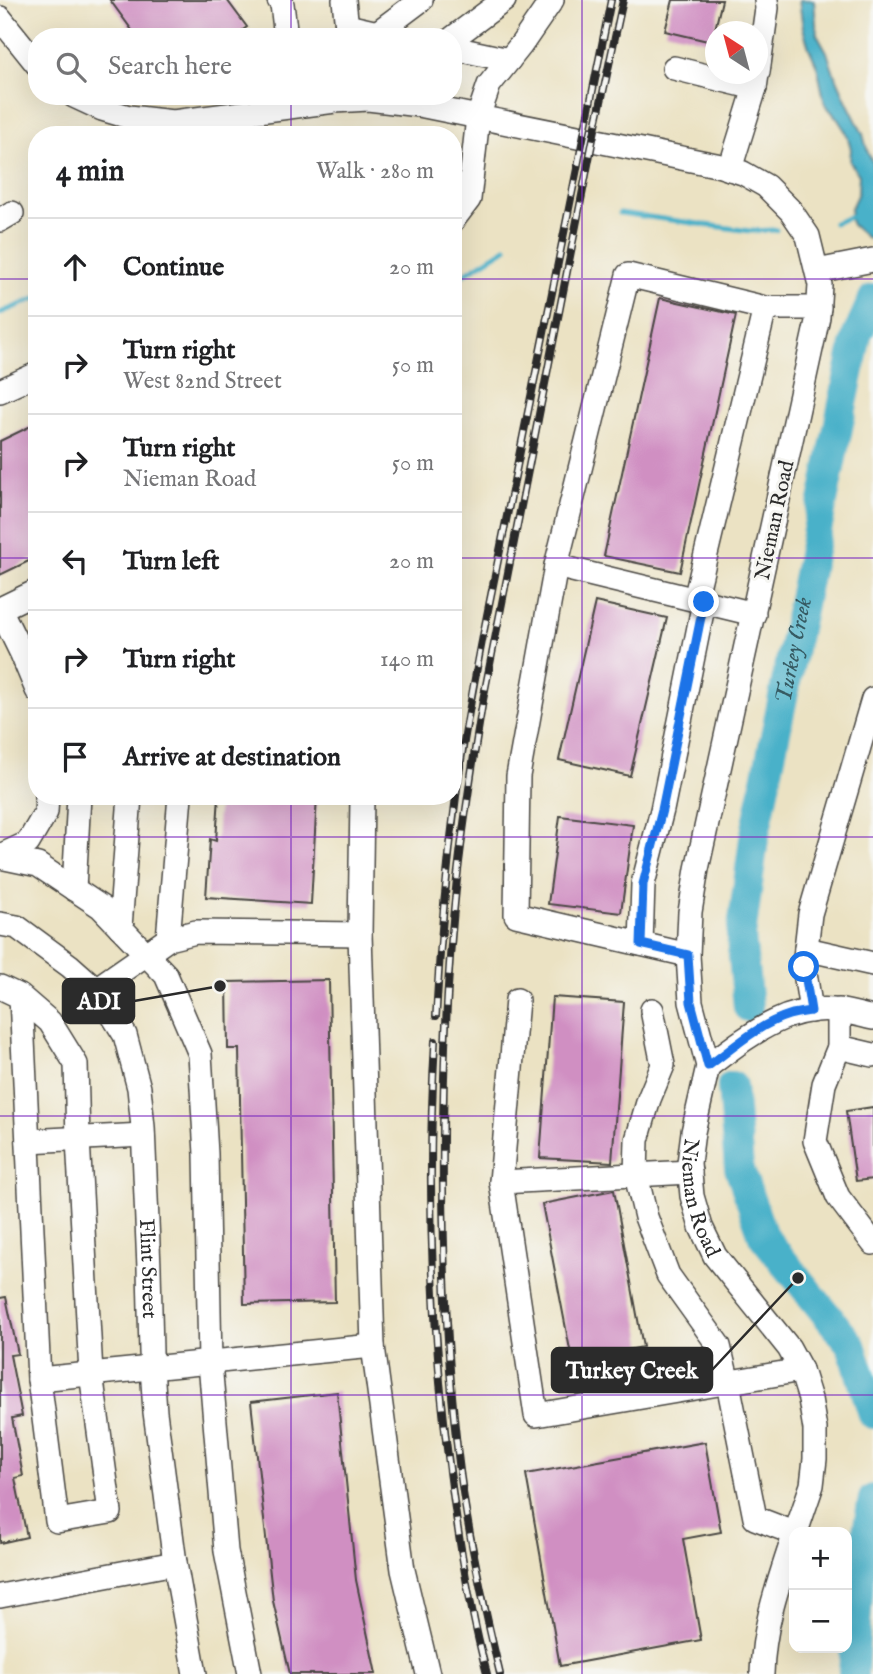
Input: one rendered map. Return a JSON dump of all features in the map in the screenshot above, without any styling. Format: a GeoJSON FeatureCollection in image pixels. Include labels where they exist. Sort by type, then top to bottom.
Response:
{"type":"FeatureCollection","features":[{"type":"Feature","properties":{"kind":"street"},"geometry":{"type":"LineString","coordinates":[[0,4],[5,0]]}},
{"type":"Feature","properties":{"kind":"street"},"geometry":{"type":"LineString","coordinates":[[279,0],[282,4],[285,28]]}},
{"type":"Feature","properties":{"kind":"street"},"geometry":{"type":"LineString","coordinates":[[344,0],[347,28]]}},
{"type":"Feature","properties":{"kind":"street"},"geometry":{"type":"LineString","coordinates":[[394,28],[421,0]]}},
{"type":"Feature","properties":{"kind":"street"},"geometry":{"type":"LineString","coordinates":[[462,31],[505,0]]}},
{"type":"Feature","properties":{"kind":"street"},"geometry":{"type":"LineString","coordinates":[[462,208],[469,199],[478,117],[489,85],[552,0]]}},
{"type":"Feature","properties":{"kind":"street"},"geometry":{"type":"LineString","coordinates":[[765,21],[766,0]]}},
{"type":"Feature","properties":{"kind":"street"},"geometry":{"type":"LineString","coordinates":[[0,18],[28,53]]}},
{"type":"Feature","properties":{"kind":"street"},"geometry":{"type":"LineString","coordinates":[[462,50],[509,60]]}},
{"type":"Feature","properties":{"kind":"street"},"geometry":{"type":"LineString","coordinates":[[674,68],[705,72]]}},
{"type":"Feature","properties":{"kind":"street"},"geometry":{"type":"LineString","coordinates":[[730,169],[755,84]]}},
{"type":"Feature","properties":{"kind":"street","name":"Nieman Road"},"geometry":{"type":"LineString","coordinates":[[93,105],[165,126]]}},
{"type":"Feature","properties":{"kind":"street","name":"Nieman Road"},"geometry":{"type":"LineString","coordinates":[[182,126],[276,105]]}},
{"type":"Feature","properties":{"kind":"street","name":"Nieman Road"},"geometry":{"type":"LineString","coordinates":[[419,105],[593,139],[743,173],[766,186],[791,211],[808,236],[820,285],[818,317],[697,869],[690,912],[688,955],[691,1002],[708,1066],[693,1132],[690,1172],[692,1196],[701,1227],[715,1256],[789,1349],[801,1370],[810,1399],[816,1460],[797,1527]]}},
{"type":"Feature","properties":{"kind":"street"},"geometry":{"type":"LineString","coordinates":[[817,271],[871,261]]}},
{"type":"Feature","properties":{"kind":"street"},"geometry":{"type":"LineString","coordinates":[[688,955],[516,915],[517,776],[556,566],[628,275],[765,308],[819,307]]}},
{"type":"Feature","properties":{"kind":"street"},"geometry":{"type":"LineString","coordinates":[[641,944],[643,884],[662,810],[699,601],[765,308]]}},
{"type":"Feature","properties":{"kind":"street"},"geometry":{"type":"LineString","coordinates":[[0,391],[28,378]]}},
{"type":"Feature","properties":{"kind":"street"},"geometry":{"type":"LineString","coordinates":[[556,566],[754,614]]}},
{"type":"Feature","properties":{"kind":"street"},"geometry":{"type":"LineString","coordinates":[[28,595],[0,609],[28,648]]}},
{"type":"Feature","properties":{"kind":"street"},"geometry":{"type":"LineString","coordinates":[[811,1011],[804,967],[810,914],[873,699]]}},
{"type":"Feature","properties":{"kind":"street"},"geometry":{"type":"LineString","coordinates":[[0,857],[28,843],[46,811],[46,805]]}},
{"type":"Feature","properties":{"kind":"street"},"geometry":{"type":"LineString","coordinates":[[74,889],[79,805]]}},
{"type":"Feature","properties":{"kind":"street"},"geometry":{"type":"LineString","coordinates":[[120,927],[129,805]]}},
{"type":"Feature","properties":{"kind":"street"},"geometry":{"type":"LineString","coordinates":[[168,939],[179,805]]}},
{"type":"Feature","properties":{"kind":"street"},"geometry":{"type":"LineString","coordinates":[[362,805],[360,934],[373,1346],[403,1570],[428,1674]]}},
{"type":"Feature","properties":{"kind":"street"},"geometry":{"type":"LineString","coordinates":[[0,857],[38,865],[101,907],[166,975],[200,1054],[206,1154],[210,1363],[226,1551],[250,1674]]}},
{"type":"Feature","properties":{"kind":"street","name":"Flint Street"},"geometry":{"type":"LineString","coordinates":[[0,924],[17,927],[96,989],[125,1035],[139,1088],[155,1412],[175,1563],[195,1674]]}},
{"type":"Feature","properties":{"kind":"street"},"geometry":{"type":"LineString","coordinates":[[96,989],[168,939],[196,932],[360,934]]}},
{"type":"Feature","properties":{"kind":"street"},"geometry":{"type":"LineString","coordinates":[[806,949],[873,964]]}},
{"type":"Feature","properties":{"kind":"street"},"geometry":{"type":"LineString","coordinates":[[10,992],[50,1022],[76,1064],[91,1373],[110,1512],[57,1521],[39,1379],[29,1141],[10,992]]}},
{"type":"Feature","properties":{"kind":"street"},"geometry":{"type":"LineString","coordinates":[[517,1000],[501,1182],[536,1415],[801,1370]]}},
{"type":"Feature","properties":{"kind":"street"},"geometry":{"type":"LineString","coordinates":[[652,1010],[663,1065],[637,1140],[636,1175],[646,1217],[668,1275],[719,1346],[729,1382],[755,1518],[789,1532]]}},
{"type":"Feature","properties":{"kind":"street"},"geometry":{"type":"LineString","coordinates":[[839,1010],[839,1047],[824,1084],[815,1141],[838,1197],[873,1243]]}},
{"type":"Feature","properties":{"kind":"street"},"geometry":{"type":"LineString","coordinates":[[708,1066],[757,1031],[789,1015],[839,1010],[873,1018]]}},
{"type":"Feature","properties":{"kind":"street"},"geometry":{"type":"LineString","coordinates":[[839,1047],[873,1055]]}},
{"type":"Feature","properties":{"kind":"street"},"geometry":{"type":"LineString","coordinates":[[29,1141],[143,1135]]}},
{"type":"Feature","properties":{"kind":"street"},"geometry":{"type":"LineString","coordinates":[[501,1182],[690,1172]]}},
{"type":"Feature","properties":{"kind":"street"},"geometry":{"type":"LineString","coordinates":[[39,1379],[373,1346]]}},
{"type":"Feature","properties":{"kind":"street","name":"Nieman Road"},"geometry":{"type":"LineString","coordinates":[[762,1674],[766,1629],[789,1552]]}},
{"type":"Feature","properties":{"kind":"street"},"geometry":{"type":"LineString","coordinates":[[0,1596],[175,1563]]}},
{"type":"Feature","properties":{"kind":"water"},"geometry":{"type":"Polygon","coordinates":[[[799,0],[814,0],[817,34],[863,134],[873,163],[873,237],[867,238],[850,220],[851,208],[858,193],[859,175],[850,162],[851,149],[846,132],[825,104],[817,66],[803,28],[799,0]]]}},
{"type":"Feature","properties":{"kind":"building"},"geometry":{"type":"Polygon","coordinates":[[[110,0],[227,0],[247,27],[246,28],[130,28],[110,0]]]}},
{"type":"Feature","properties":{"kind":"building"},"geometry":{"type":"Polygon","coordinates":[[[673,0],[722,0],[717,21],[705,21],[705,40],[665,31],[673,0]]]}},
{"type":"Feature","properties":{"kind":"building"},"geometry":{"type":"Polygon","coordinates":[[[660,298],[736,315],[680,572],[604,556],[660,298]]]}},
{"type":"Feature","properties":{"kind":"building"},"geometry":{"type":"Polygon","coordinates":[[[28,427],[28,561],[0,575],[0,441],[28,427]]]}},
{"type":"Feature","properties":{"kind":"building"},"geometry":{"type":"Polygon","coordinates":[[[595,602],[667,618],[630,776],[559,760],[595,602]]]}},
{"type":"Feature","properties":{"kind":"building"},"geometry":{"type":"Polygon","coordinates":[[[218,805],[316,805],[311,904],[206,897],[210,839],[216,841],[218,805]]]}},
{"type":"Feature","properties":{"kind":"building"},"geometry":{"type":"Polygon","coordinates":[[[560,816],[633,825],[621,913],[548,904],[560,816]]]}},
{"type":"Feature","properties":{"kind":"building"},"geometry":{"type":"Polygon","coordinates":[[[329,980],[335,1302],[244,1304],[239,1049],[228,1049],[227,982],[329,980]]]}},
{"type":"Feature","properties":{"kind":"building"},"geometry":{"type":"Polygon","coordinates":[[[552,997],[624,1002],[612,1162],[540,1158],[552,997]]]}},
{"type":"Feature","properties":{"kind":"building"},"geometry":{"type":"Polygon","coordinates":[[[873,1107],[873,1179],[856,1181],[846,1111],[873,1107]]]}},
{"type":"Feature","properties":{"kind":"building"},"geometry":{"type":"Polygon","coordinates":[[[614,1190],[643,1347],[572,1360],[542,1204],[614,1190]]]}},
{"type":"Feature","properties":{"kind":"building"},"geometry":{"type":"Polygon","coordinates":[[[6,1297],[18,1354],[10,1355],[22,1416],[12,1418],[23,1476],[15,1478],[27,1537],[0,1543],[0,1298],[6,1297]]]}},
{"type":"Feature","properties":{"kind":"building"},"geometry":{"type":"Polygon","coordinates":[[[337,1392],[356,1580],[376,1674],[290,1674],[273,1601],[251,1402],[337,1392]]]}},
{"type":"Feature","properties":{"kind":"building"},"geometry":{"type":"Polygon","coordinates":[[[705,1442],[721,1532],[683,1539],[701,1640],[560,1666],[526,1474],[705,1442]]]}},
{"type":"Feature","properties":{"kind":"waterway"},"geometry":{"type":"LineString","coordinates":[[620,213],[750,231],[776,230]]}},
{"type":"Feature","properties":{"kind":"waterway"},"geometry":{"type":"LineString","coordinates":[[834,223],[855,215]]}},
{"type":"Feature","properties":{"kind":"waterway"},"geometry":{"type":"LineString","coordinates":[[462,275],[506,248]]}},
{"type":"Feature","properties":{"kind":"waterway","name":"Turkey Creek"},"geometry":{"type":"LineString","coordinates":[[748,1007],[741,936],[754,839],[857,335],[873,299]]}},
{"type":"Feature","properties":{"kind":"waterway"},"geometry":{"type":"LineString","coordinates":[[0,313],[28,302]]}},
{"type":"Feature","properties":{"kind":"waterway","name":"Turkey Creek"},"geometry":{"type":"LineString","coordinates":[[732,1086],[739,1168],[763,1236],[851,1345],[873,1414]]}},
{"type":"Feature","properties":{"kind":"waterway","name":"Turkey Creek"},"geometry":{"type":"LineString","coordinates":[[853,1674],[859,1575],[873,1499]]}},
{"type":"Feature","properties":{"kind":"railway"},"geometry":{"type":"LineString","coordinates":[[462,754],[489,605],[611,0]]}},
{"type":"Feature","properties":{"kind":"railway"},"geometry":{"type":"LineString","coordinates":[[500,1674],[468,1522],[460,1471],[450,1366],[444,1261],[443,1152],[450,957],[460,857],[483,700],[593,139],[623,0]]}},
{"type":"Feature","properties":{"kind":"railway"},"geometry":{"type":"LineString","coordinates":[[436,1016],[455,805]]}},
{"type":"Feature","properties":{"kind":"railway"},"geometry":{"type":"LineString","coordinates":[[435,1041],[431,1214],[440,1388],[460,1545],[487,1674]]}},
{"type":"Feature","properties":{"kind":"place","name":"ADI"},"geometry":{"type":"Point","coordinates":[220,986]}},
{"type":"Feature","properties":{"kind":"place","name":"Turkey Creek"},"geometry":{"type":"Point","coordinates":[798,1278]}},
{"type":"Feature","properties":{"kind":"route"},"geometry":{"type":"LineString","coordinates":[[704,602],[662,810],[643,884],[641,944],[688,955],[691,1002],[708,1066],[774,1021],[811,1011],[804,967]]}}]}
